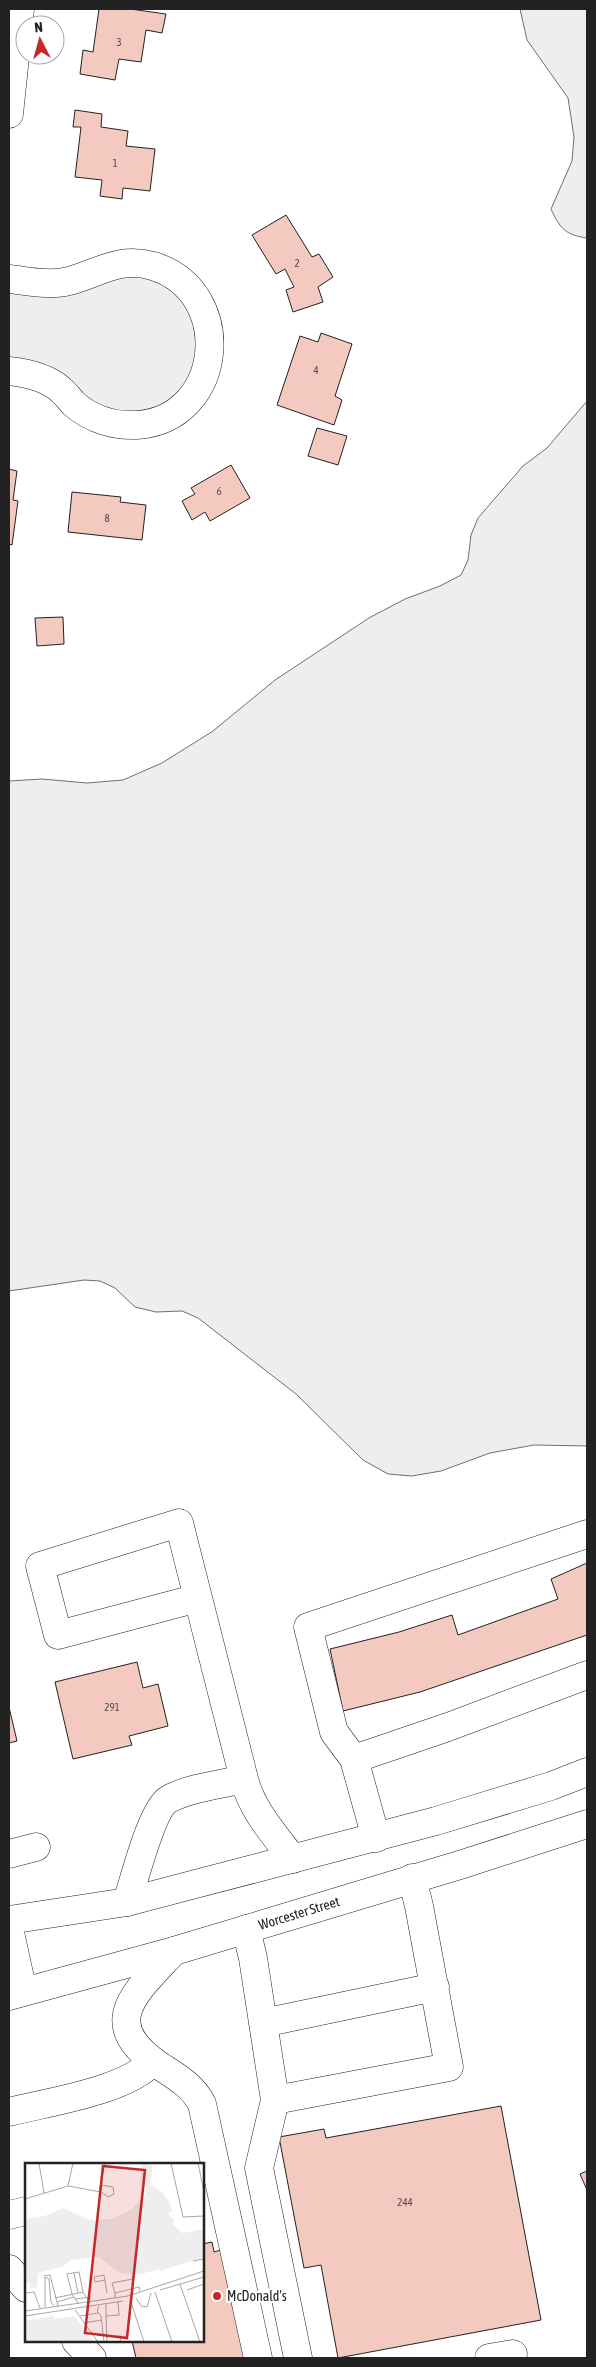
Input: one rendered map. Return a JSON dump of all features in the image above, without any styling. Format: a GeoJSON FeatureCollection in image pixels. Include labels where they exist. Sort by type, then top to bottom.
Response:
{"type":"FeatureCollection","features":[{"type":"Feature","properties":{"kind":"main road"},"geometry":{"type":"LineString","coordinates":[[9,114],[20,9]]}},
{"type":"Feature","properties":{"kind":"main road"},"geometry":{"type":"LineString","coordinates":[[9,279],[43,283],[68,281],[108,266],[132,263],[153,266],[172,275],[192,293],[200,304],[208,323],[211,344],[208,364],[196,392],[173,412],[156,420],[138,424],[104,421],[88,414],[74,404],[61,389],[43,378],[9,370]]}},
{"type":"Feature","properties":{"kind":"main road"},"geometry":{"type":"LineString","coordinates":[[198,1598],[58,1635],[40,1566],[179,1523],[244,1779],[248,1796],[255,1810],[293,1859]]}},
{"type":"Feature","properties":{"kind":"main road"},"geometry":{"type":"LineString","coordinates":[[376,1838],[354,1759],[334,1732],[308,1627],[587,1534]]}},
{"type":"Feature","properties":{"kind":"main road"},"geometry":{"type":"LineString","coordinates":[[354,1759],[448,1727],[587,1675]]}},
{"type":"Feature","properties":{"kind":"main road"},"geometry":{"type":"LineString","coordinates":[[9,1920],[127,1902],[376,1838],[494,1804],[587,1772]]}},
{"type":"Feature","properties":{"kind":"main road"},"geometry":{"type":"LineString","coordinates":[[127,1902],[155,1817],[167,1800],[178,1794],[244,1779]]}},
{"type":"Feature","properties":{"kind":"main road","name":"Worcester Street"},"geometry":{"type":"LineString","coordinates":[[16,1994],[174,1951],[412,1878],[585,1830]]}},
{"type":"Feature","properties":{"kind":"main road"},"geometry":{"type":"LineString","coordinates":[[9,1854],[36,1847]]}},
{"type":"Feature","properties":{"kind":"main road"},"geometry":{"type":"LineString","coordinates":[[275,2100],[449,2067],[435,1987],[412,1878]]}},
{"type":"Feature","properties":{"kind":"main road"},"geometry":{"type":"LineString","coordinates":[[9,1928],[16,1994]]}},
{"type":"Feature","properties":{"kind":"main road"},"geometry":{"type":"LineString","coordinates":[[246,1929],[275,2100],[259,2168],[298,2358]]}},
{"type":"Feature","properties":{"kind":"main road"},"geometry":{"type":"LineString","coordinates":[[174,1951],[135,1993],[127,2015],[128,2036],[142,2052],[189,2085],[197,2093],[207,2118],[208,2162],[258,2358]]}},
{"type":"Feature","properties":{"kind":"main road"},"geometry":{"type":"LineString","coordinates":[[263,2023],[435,1987]]}},
{"type":"Feature","properties":{"kind":"main road"},"geometry":{"type":"LineString","coordinates":[[9,2112],[122,2083],[145,2071],[153,2061]]}},
{"type":"Feature","properties":{"kind":"main road"},"geometry":{"type":"LineString","coordinates":[[9,2216],[25,2211]]}},
{"type":"Feature","properties":{"kind":"main road"},"geometry":{"type":"LineString","coordinates":[[9,2269],[25,2287]]}},
{"type":"Feature","properties":{"kind":"main road"},"geometry":{"type":"LineString","coordinates":[[77,2342],[92,2358]]}},
{"type":"Feature","properties":{"kind":"main road"},"geometry":{"type":"LineString","coordinates":[[489,2358],[513,2354],[512,2358]]}},
{"type":"Feature","properties":{"kind":"shaded area"},"geometry":{"type":"Polygon","coordinates":[[[520,9],[587,9],[587,238],[564,230],[557,222],[551,209],[572,161],[574,137],[568,98],[527,40],[520,9]]]}},
{"type":"Feature","properties":{"kind":"shaded area"},"geometry":{"type":"Polygon","coordinates":[[[109,266],[188,288],[202,381],[138,425],[9,371],[9,279],[109,266]]]}},
{"type":"Feature","properties":{"kind":"shaded area"},"geometry":{"type":"Polygon","coordinates":[[[587,401],[587,1446],[534,1445],[490,1453],[441,1471],[412,1476],[388,1474],[363,1460],[296,1394],[198,1318],[182,1311],[156,1312],[135,1307],[115,1288],[100,1281],[84,1280],[9,1291],[9,781],[42,779],[87,783],[123,780],[162,763],[213,731],[275,680],[369,618],[405,599],[440,586],[461,575],[468,560],[471,535],[478,518],[523,466],[547,448],[587,401]]]}},
{"type":"Feature","properties":{"kind":"building"},"geometry":{"type":"Polygon","coordinates":[[[99,9],[130,9],[166,14],[162,33],[146,30],[141,62],[119,59],[115,80],[80,74],[83,50],[93,52],[99,9]]]}},
{"type":"Feature","properties":{"kind":"building"},"geometry":{"type":"Polygon","coordinates":[[[75,110],[102,114],[101,127],[128,131],[126,146],[155,149],[150,191],[123,188],[122,199],[100,196],[102,180],[75,177],[81,127],[73,127],[75,110]]]}},
{"type":"Feature","properties":{"kind":"building"},"geometry":{"type":"Polygon","coordinates":[[[286,215],[312,257],[319,254],[333,277],[318,287],[323,302],[293,312],[286,290],[294,287],[285,269],[276,274],[252,235],[286,215]]]}},
{"type":"Feature","properties":{"kind":"building"},"geometry":{"type":"Polygon","coordinates":[[[321,333],[352,344],[335,396],[342,400],[334,425],[277,405],[300,336],[318,342],[321,333]]]}},
{"type":"Feature","properties":{"kind":"building"},"geometry":{"type":"Polygon","coordinates":[[[317,428],[347,436],[338,465],[308,456],[317,428]]]}},
{"type":"Feature","properties":{"kind":"building"},"geometry":{"type":"Polygon","coordinates":[[[231,465],[250,498],[210,521],[205,512],[192,520],[182,501],[195,494],[191,488],[231,465]]]}},
{"type":"Feature","properties":{"kind":"building"},"geometry":{"type":"Polygon","coordinates":[[[9,469],[17,471],[13,500],[18,501],[12,545],[9,544],[9,469]]]}},
{"type":"Feature","properties":{"kind":"building"},"geometry":{"type":"Polygon","coordinates":[[[72,492],[121,497],[120,502],[146,505],[142,540],[68,532],[72,492]]]}},
{"type":"Feature","properties":{"kind":"building"},"geometry":{"type":"Polygon","coordinates":[[[63,617],[64,644],[37,646],[35,618],[63,617]]]}},
{"type":"Feature","properties":{"kind":"building"},"geometry":{"type":"Polygon","coordinates":[[[587,1563],[587,1635],[420,1692],[343,1711],[330,1649],[399,1632],[452,1615],[458,1635],[558,1599],[551,1579],[587,1563]]]}},
{"type":"Feature","properties":{"kind":"building"},"geometry":{"type":"Polygon","coordinates":[[[137,1662],[143,1688],[158,1684],[168,1726],[129,1736],[132,1745],[73,1759],[55,1682],[137,1662]]]}},
{"type":"Feature","properties":{"kind":"building"},"geometry":{"type":"Polygon","coordinates":[[[9,1707],[17,1741],[9,1743],[9,1707]]]}},
{"type":"Feature","properties":{"kind":"building"},"geometry":{"type":"Polygon","coordinates":[[[501,2106],[541,2320],[338,2358],[321,2265],[304,2268],[279,2137],[324,2129],[326,2138],[501,2106]]]}},
{"type":"Feature","properties":{"kind":"building"},"geometry":{"type":"Polygon","coordinates":[[[587,2171],[587,2190],[580,2174],[587,2171]]]}},
{"type":"Feature","properties":{"kind":"building","name":"McDonald's"},"geometry":{"type":"Polygon","coordinates":[[[212,2242],[214,2252],[221,2250],[245,2358],[136,2358],[132,2342],[204,2342],[204,2244],[212,2242]]]}},
{"type":"Feature","properties":{"kind":"place","name":"McDonald's"},"geometry":{"type":"Point","coordinates":[217,2296]}}]}
